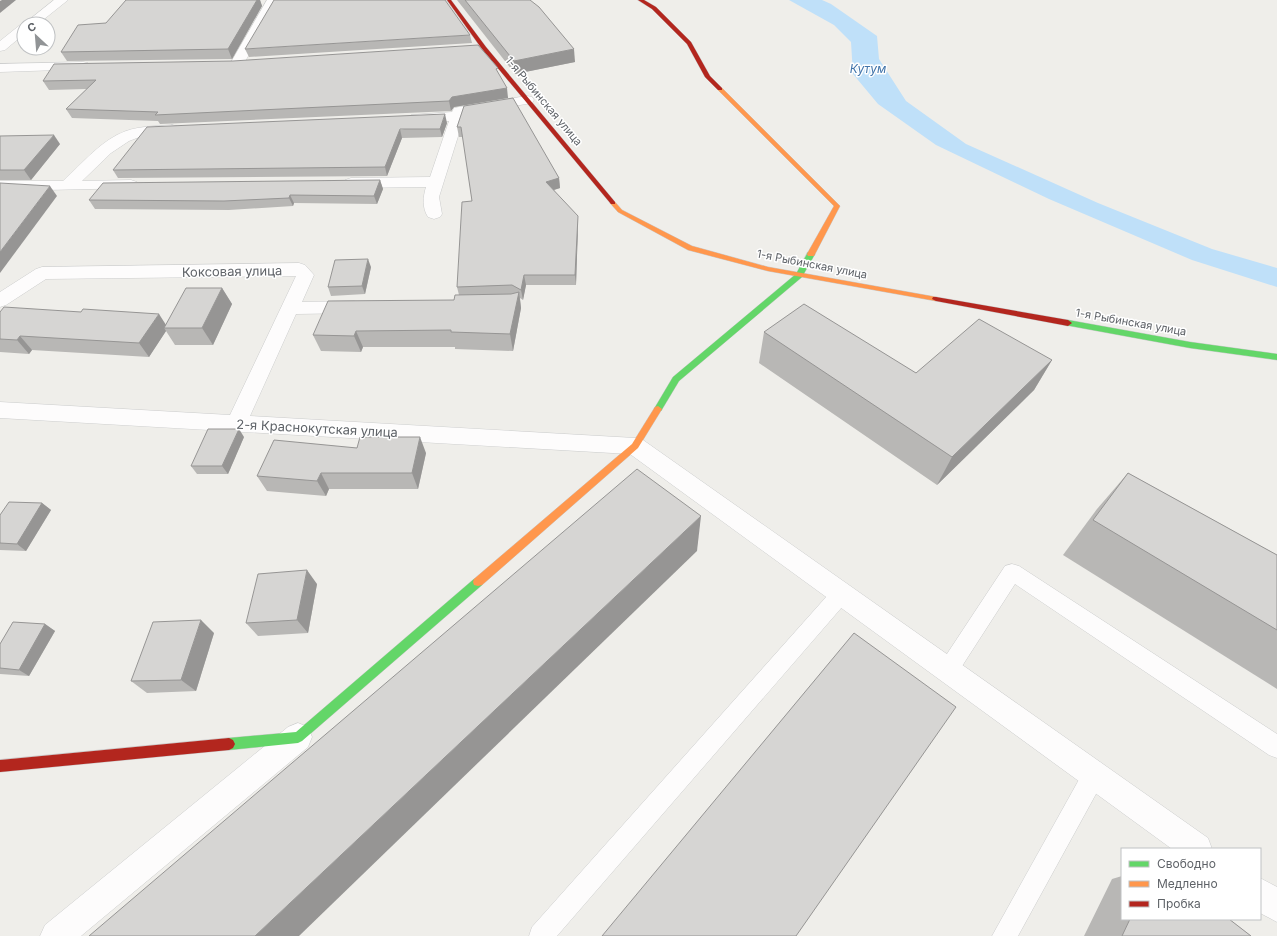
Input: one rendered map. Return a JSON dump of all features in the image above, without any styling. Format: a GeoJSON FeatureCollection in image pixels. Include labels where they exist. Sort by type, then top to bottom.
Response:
{"type":"FeatureCollection","features":[{"type":"Feature","properties":{"kind":"street"},"geometry":{"type":"LineString","coordinates":[[41,16],[62,0]]}},
{"type":"Feature","properties":{"kind":"street"},"geometry":{"type":"LineString","coordinates":[[237,64],[273,0]]}},
{"type":"Feature","properties":{"kind":"street","name":"1-я Рыбинская улица"},"geometry":{"type":"LineString","coordinates":[[449,0],[484,48],[620,210],[690,248],[768,269],[800,275],[1190,345],[1277,357]]}},
{"type":"Feature","properties":{"kind":"street"},"geometry":{"type":"LineString","coordinates":[[56,936],[298,737],[635,446],[676,379],[800,275],[837,206],[708,77],[689,43],[654,8],[640,0]]}},
{"type":"Feature","properties":{"kind":"street"},"geometry":{"type":"LineString","coordinates":[[0,46],[16,34]]}},
{"type":"Feature","properties":{"kind":"street"},"geometry":{"type":"LineString","coordinates":[[468,49],[484,48]]}},
{"type":"Feature","properties":{"kind":"street"},"geometry":{"type":"LineString","coordinates":[[222,64],[253,63]]}},
{"type":"Feature","properties":{"kind":"street"},"geometry":{"type":"LineString","coordinates":[[0,68],[95,66]]}},
{"type":"Feature","properties":{"kind":"street"},"geometry":{"type":"LineString","coordinates":[[434,214],[431,197],[459,111],[527,100]]}},
{"type":"Feature","properties":{"kind":"street"},"geometry":{"type":"LineString","coordinates":[[402,119],[457,116]]}},
{"type":"Feature","properties":{"kind":"street"},"geometry":{"type":"LineString","coordinates":[[67,186],[118,140],[132,134],[150,130],[190,128]]}},
{"type":"Feature","properties":{"kind":"street"},"geometry":{"type":"LineString","coordinates":[[334,183],[436,182]]}},
{"type":"Feature","properties":{"kind":"street"},"geometry":{"type":"LineString","coordinates":[[0,186],[145,185]]}},
{"type":"Feature","properties":{"kind":"street","name":"Коксовая улица"},"geometry":{"type":"LineString","coordinates":[[0,301],[42,273],[299,270],[305,275],[236,424]]}},
{"type":"Feature","properties":{"kind":"street"},"geometry":{"type":"LineString","coordinates":[[290,308],[375,306]]}},
{"type":"Feature","properties":{"kind":"street","name":"2-я Краснокутская улица"},"geometry":{"type":"LineString","coordinates":[[0,410],[635,446]]}},
{"type":"Feature","properties":{"kind":"street"},"geometry":{"type":"LineString","coordinates":[[635,446],[1196,848]]}},
{"type":"Feature","properties":{"kind":"street"},"geometry":{"type":"LineString","coordinates":[[0,766],[298,737]]}},
{"type":"Feature","properties":{"kind":"street"},"geometry":{"type":"LineString","coordinates":[[1261,895],[1277,906]]}},
{"type":"Feature","properties":{"kind":"lane"},"geometry":{"type":"LineString","coordinates":[[948,670],[1012,572],[1277,747]]}},
{"type":"Feature","properties":{"kind":"lane"},"geometry":{"type":"LineString","coordinates":[[541,936],[842,593]]}},
{"type":"Feature","properties":{"kind":"lane"},"geometry":{"type":"LineString","coordinates":[[1004,936],[1094,775]]}},
{"type":"Feature","properties":{"kind":"water","name":"Кутум"},"geometry":{"type":"Polygon","coordinates":[[[789,0],[822,0],[831,4],[877,36],[879,59],[906,101],[966,144],[1098,203],[1212,249],[1277,268],[1277,287],[1192,260],[1049,199],[936,145],[878,104],[853,74],[851,42],[834,25],[789,0]]]}},
{"type":"Feature","properties":{"kind":"building"},"geometry":{"type":"Polygon","coordinates":[[[126,0],[257,0],[228,49],[61,52],[78,25],[106,23],[126,0]]]}},
{"type":"Feature","properties":{"kind":"building"},"geometry":{"type":"Polygon","coordinates":[[[274,0],[445,0],[470,35],[245,49],[274,0]]]}},
{"type":"Feature","properties":{"kind":"building"},"geometry":{"type":"Polygon","coordinates":[[[465,0],[530,0],[539,7],[574,49],[514,61],[465,0]]]}},
{"type":"Feature","properties":{"kind":"building"},"geometry":{"type":"Polygon","coordinates":[[[478,45],[498,68],[496,69],[507,88],[452,97],[449,101],[155,115],[158,112],[66,109],[96,80],[43,81],[54,64],[233,61],[478,45]]]}},
{"type":"Feature","properties":{"kind":"building"},"geometry":{"type":"Polygon","coordinates":[[[513,98],[559,178],[546,182],[578,216],[575,275],[524,275],[521,290],[512,285],[457,287],[462,202],[472,201],[461,127],[457,127],[464,106],[513,98]]]}},
{"type":"Feature","properties":{"kind":"building"},"geometry":{"type":"Polygon","coordinates":[[[445,114],[440,129],[400,129],[385,167],[113,170],[147,127],[445,114]]]}},
{"type":"Feature","properties":{"kind":"building"},"geometry":{"type":"Polygon","coordinates":[[[54,135],[24,170],[0,170],[0,136],[54,135]]]}},
{"type":"Feature","properties":{"kind":"building"},"geometry":{"type":"Polygon","coordinates":[[[380,180],[374,196],[290,195],[289,198],[224,201],[89,200],[103,183],[380,180]]]}},
{"type":"Feature","properties":{"kind":"building"},"geometry":{"type":"Polygon","coordinates":[[[0,183],[50,186],[0,252],[0,183]]]}},
{"type":"Feature","properties":{"kind":"building"},"geometry":{"type":"Polygon","coordinates":[[[368,259],[362,286],[328,287],[335,260],[368,259]]]}},
{"type":"Feature","properties":{"kind":"building"},"geometry":{"type":"Polygon","coordinates":[[[186,288],[222,288],[202,328],[164,328],[186,288]]]}},
{"type":"Feature","properties":{"kind":"building"},"geometry":{"type":"Polygon","coordinates":[[[519,292],[510,334],[451,332],[451,330],[356,331],[354,336],[313,335],[328,301],[454,300],[455,295],[511,294],[519,292]]]}},
{"type":"Feature","properties":{"kind":"building"},"geometry":{"type":"Polygon","coordinates":[[[804,304],[916,373],[979,319],[1052,360],[952,457],[764,332],[804,304]]]}},
{"type":"Feature","properties":{"kind":"building"},"geometry":{"type":"Polygon","coordinates":[[[4,307],[81,312],[83,309],[159,314],[139,343],[20,336],[17,340],[0,339],[0,312],[4,307]]]}},
{"type":"Feature","properties":{"kind":"building"},"geometry":{"type":"Polygon","coordinates":[[[208,429],[239,429],[222,466],[191,466],[208,429]]]}},
{"type":"Feature","properties":{"kind":"building"},"geometry":{"type":"Polygon","coordinates":[[[360,437],[420,437],[412,473],[321,473],[317,481],[257,476],[274,440],[357,448],[360,437]]]}},
{"type":"Feature","properties":{"kind":"building"},"geometry":{"type":"Polygon","coordinates":[[[637,469],[701,516],[255,936],[89,936],[637,469]]]}},
{"type":"Feature","properties":{"kind":"building"},"geometry":{"type":"Polygon","coordinates":[[[1128,473],[1277,555],[1277,630],[1093,520],[1128,473]]]}},
{"type":"Feature","properties":{"kind":"building"},"geometry":{"type":"Polygon","coordinates":[[[9,502],[42,503],[17,544],[0,543],[0,515],[9,502]]]}},
{"type":"Feature","properties":{"kind":"building"},"geometry":{"type":"Polygon","coordinates":[[[307,570],[297,620],[246,623],[258,574],[307,570]]]}},
{"type":"Feature","properties":{"kind":"building"},"geometry":{"type":"Polygon","coordinates":[[[201,620],[181,680],[131,681],[153,622],[201,620]]]}},
{"type":"Feature","properties":{"kind":"building"},"geometry":{"type":"Polygon","coordinates":[[[13,622],[45,624],[19,670],[0,668],[0,644],[13,622]]]}},
{"type":"Feature","properties":{"kind":"building"},"geometry":{"type":"Polygon","coordinates":[[[854,633],[956,707],[796,936],[602,936],[854,633]]]}},
{"type":"Feature","properties":{"kind":"building"},"geometry":{"type":"Polygon","coordinates":[[[1130,920],[1230,920],[1251,936],[1122,936],[1130,920]]]}},
{"type":"Feature","properties":{"kind":"traffic: fast"},"geometry":{"type":"LineString","coordinates":[[658,409],[676,379],[799,275],[811,254]]}},
{"type":"Feature","properties":{"kind":"traffic: fast"},"geometry":{"type":"LineString","coordinates":[[1068,323],[1190,345],[1277,357]]}},
{"type":"Feature","properties":{"kind":"traffic: fast"},"geometry":{"type":"LineString","coordinates":[[229,744],[298,737],[478,582]]}},
{"type":"Feature","properties":{"kind":"traffic: slow"},"geometry":{"type":"LineString","coordinates":[[720,89],[837,206],[811,254]]}},
{"type":"Feature","properties":{"kind":"traffic: slow"},"geometry":{"type":"LineString","coordinates":[[613,203],[620,211],[690,248],[768,269],[936,299]]}},
{"type":"Feature","properties":{"kind":"traffic: slow"},"geometry":{"type":"LineString","coordinates":[[478,582],[635,446],[658,409]]}},
{"type":"Feature","properties":{"kind":"traffic: jam"},"geometry":{"type":"LineString","coordinates":[[449,0],[484,48],[613,203]]}},
{"type":"Feature","properties":{"kind":"traffic: jam"},"geometry":{"type":"LineString","coordinates":[[640,0],[654,8],[689,43],[708,77],[720,89]]}},
{"type":"Feature","properties":{"kind":"traffic: jam"},"geometry":{"type":"LineString","coordinates":[[936,299],[1068,323]]}},
{"type":"Feature","properties":{"kind":"traffic: jam"},"geometry":{"type":"LineString","coordinates":[[0,766],[229,744]]}}]}
